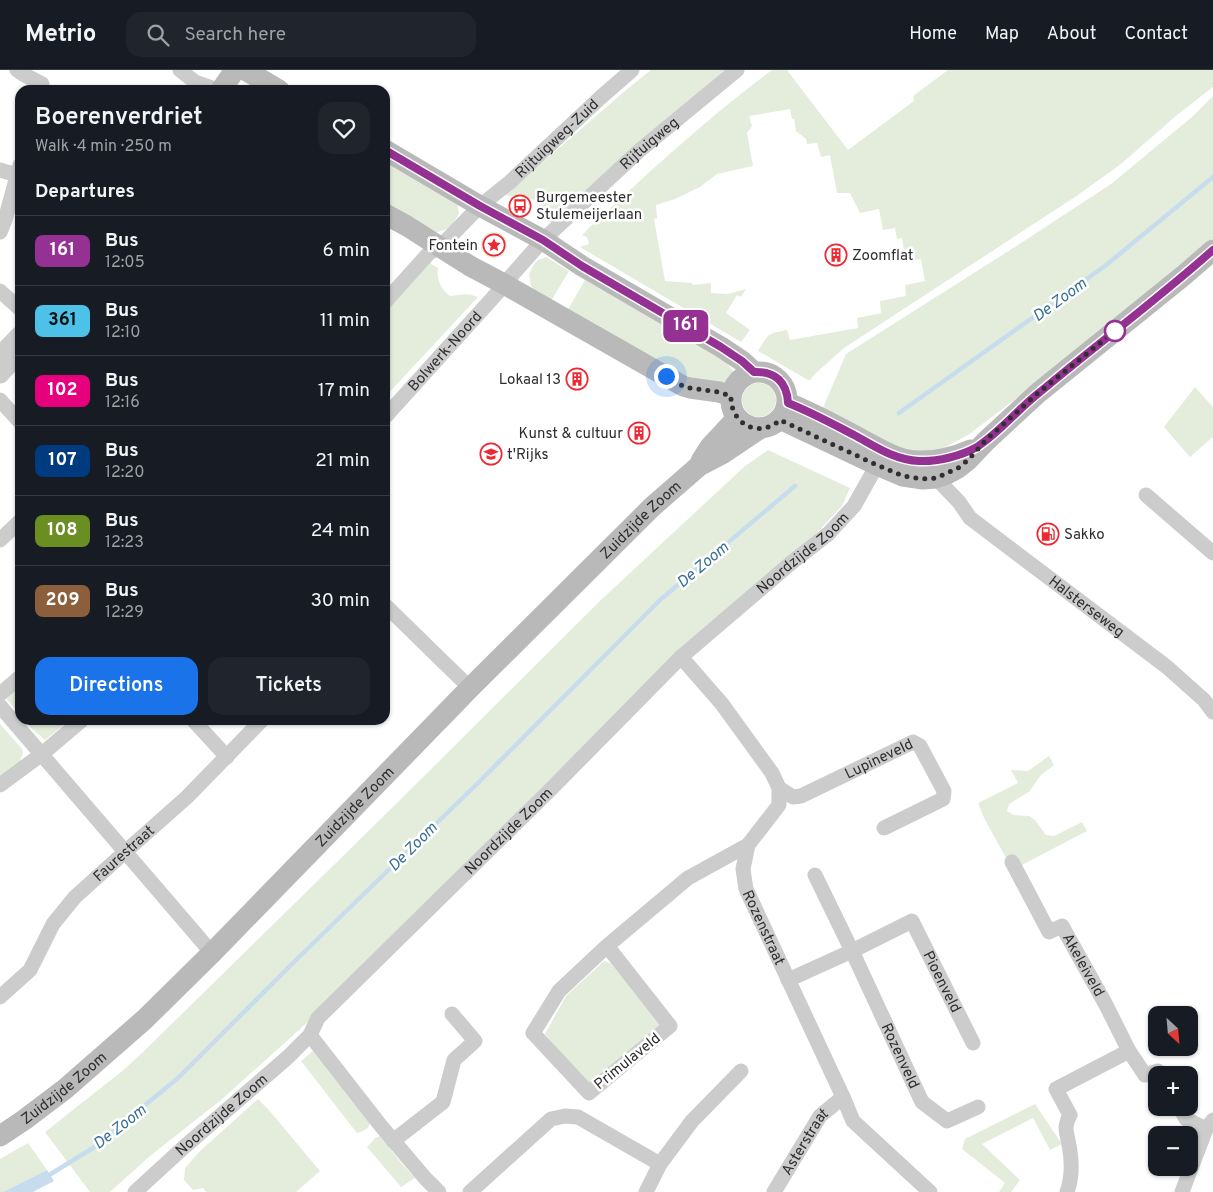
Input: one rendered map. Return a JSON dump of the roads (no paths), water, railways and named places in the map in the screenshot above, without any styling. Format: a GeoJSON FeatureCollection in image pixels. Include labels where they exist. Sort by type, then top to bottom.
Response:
{"type":"FeatureCollection","features":[{"type":"Feature","properties":{"kind":"main road"},"geometry":{"type":"LineString","coordinates":[[217,85],[244,70]]}},
{"type":"Feature","properties":{"kind":"main road"},"geometry":{"type":"LineString","coordinates":[[238,85],[244,70]]}},
{"type":"Feature","properties":{"kind":"main road"},"geometry":{"type":"LineString","coordinates":[[244,70],[270,85]]}},
{"type":"Feature","properties":{"kind":"main road"},"geometry":{"type":"LineString","coordinates":[[390,153],[480,206],[543,240],[582,266],[721,347],[742,361],[754,372]]}},
{"type":"Feature","properties":{"kind":"main road"},"geometry":{"type":"LineString","coordinates":[[390,217],[470,266],[683,386],[731,396]]}},
{"type":"Feature","properties":{"kind":"main road"},"geometry":{"type":"LineString","coordinates":[[776,417],[903,476],[923,479],[937,471],[958,468],[1038,393],[1184,276],[1213,250]]}},
{"type":"Feature","properties":{"kind":"main road"},"geometry":{"type":"LineString","coordinates":[[776,417],[786,390],[780,380],[766,372],[747,374],[738,382],[731,396],[732,406],[737,418],[752,428],[776,417],[808,411],[892,456],[912,461],[937,471]]}},
{"type":"Feature","properties":{"kind":"main road","name":"Zuidzijde Zoom"},"geometry":{"type":"LineString","coordinates":[[0,1136],[65,1089],[145,1019],[212,953],[470,688],[652,507],[698,466],[722,454],[776,417]]}},
{"type":"Feature","properties":{"kind":"main road","name":"Zuidzijde Zoom"},"geometry":{"type":"LineString","coordinates":[[698,466],[710,447],[737,418]]}},
{"type":"Feature","properties":{"kind":"street"},"geometry":{"type":"LineString","coordinates":[[17,70],[44,81]]}},
{"type":"Feature","properties":{"kind":"street"},"geometry":{"type":"LineString","coordinates":[[180,70],[202,85]]}},
{"type":"Feature","properties":{"kind":"street","name":"Rijtuigweg-Zuid"},"geometry":{"type":"LineString","coordinates":[[390,296],[429,253],[440,247],[480,206],[510,182],[632,70]]}},
{"type":"Feature","properties":{"kind":"street","name":"Rijtuigweg"},"geometry":{"type":"LineString","coordinates":[[504,284],[543,240],[640,150],[737,70]]}},
{"type":"Feature","properties":{"kind":"street"},"geometry":{"type":"LineString","coordinates":[[0,170],[15,170]]}},
{"type":"Feature","properties":{"kind":"street"},"geometry":{"type":"LineString","coordinates":[[0,232],[15,184]]}},
{"type":"Feature","properties":{"kind":"street","name":"Bolwerk-Noord"},"geometry":{"type":"LineString","coordinates":[[390,411],[504,284]]}},
{"type":"Feature","properties":{"kind":"street"},"geometry":{"type":"LineString","coordinates":[[0,291],[15,304]]}},
{"type":"Feature","properties":{"kind":"street"},"geometry":{"type":"LineString","coordinates":[[0,356],[15,340]]}},
{"type":"Feature","properties":{"kind":"street"},"geometry":{"type":"LineString","coordinates":[[0,374],[15,358]]}},
{"type":"Feature","properties":{"kind":"street"},"geometry":{"type":"LineString","coordinates":[[0,400],[15,416]]}},
{"type":"Feature","properties":{"kind":"street","name":"Noordzijde Zoom"},"geometry":{"type":"LineString","coordinates":[[135,1192],[288,1057],[310,1034],[318,1018],[541,799],[681,657],[791,563],[828,534],[854,506],[877,465]]}},
{"type":"Feature","properties":{"kind":"street","name":"Halsterseweg"},"geometry":{"type":"LineString","coordinates":[[937,471],[970,518],[1167,667],[1204,700],[1213,712]]}},
{"type":"Feature","properties":{"kind":"street"},"geometry":{"type":"LineString","coordinates":[[1146,496],[1213,553]]}},
{"type":"Feature","properties":{"kind":"street"},"geometry":{"type":"LineString","coordinates":[[0,540],[15,526]]}},
{"type":"Feature","properties":{"kind":"street"},"geometry":{"type":"LineString","coordinates":[[390,610],[470,688]]}},
{"type":"Feature","properties":{"kind":"street"},"geometry":{"type":"LineString","coordinates":[[681,657],[722,704],[772,773],[779,788]]}},
{"type":"Feature","properties":{"kind":"street"},"geometry":{"type":"LineString","coordinates":[[0,694],[15,681]]}},
{"type":"Feature","properties":{"kind":"street"},"geometry":{"type":"LineString","coordinates":[[0,706],[15,723]]}},
{"type":"Feature","properties":{"kind":"street"},"geometry":{"type":"LineString","coordinates":[[17,725],[212,953]]}},
{"type":"Feature","properties":{"kind":"street"},"geometry":{"type":"LineString","coordinates":[[0,785],[42,754],[76,725]]}},
{"type":"Feature","properties":{"kind":"street"},"geometry":{"type":"LineString","coordinates":[[198,725],[227,757]]}},
{"type":"Feature","properties":{"kind":"street","name":"Faurestraat"},"geometry":{"type":"LineString","coordinates":[[0,997],[30,970],[53,924],[75,897],[187,798],[257,725]]}},
{"type":"Feature","properties":{"kind":"street","name":"Lupineveld"},"geometry":{"type":"LineString","coordinates":[[779,788],[794,797],[801,796],[913,742],[920,746],[944,791],[943,799],[884,828]]}},
{"type":"Feature","properties":{"kind":"street","name":"Rozenstraat"},"geometry":{"type":"LineString","coordinates":[[779,788],[779,805],[748,845],[743,869],[746,889],[853,1121],[930,1192]]}},
{"type":"Feature","properties":{"kind":"street","name":"Primulaveld"},"geometry":{"type":"LineString","coordinates":[[607,946],[670,1026],[588,1093],[533,1033],[559,990],[607,946],[688,878],[748,845]]}},
{"type":"Feature","properties":{"kind":"street","name":"Akeleiveld"},"geometry":{"type":"LineString","coordinates":[[1012,862],[1049,932],[1062,926],[1129,1051]]}},
{"type":"Feature","properties":{"kind":"street"},"geometry":{"type":"LineString","coordinates":[[788,980],[852,951],[815,875]]}},
{"type":"Feature","properties":{"kind":"street","name":"Pioenveld"},"geometry":{"type":"LineString","coordinates":[[852,951],[912,921],[973,1043]]}},
{"type":"Feature","properties":{"kind":"street","name":"Rozenveld"},"geometry":{"type":"LineString","coordinates":[[852,951],[922,1102],[947,1122],[978,1107]]}},
{"type":"Feature","properties":{"kind":"street"},"geometry":{"type":"LineString","coordinates":[[393,1141],[443,1102],[454,1060],[475,1041],[452,1014]]}},
{"type":"Feature","properties":{"kind":"street"},"geometry":{"type":"LineString","coordinates":[[310,1034],[393,1141],[439,1192]]}},
{"type":"Feature","properties":{"kind":"street"},"geometry":{"type":"LineString","coordinates":[[1067,1192],[1070,1184],[1071,1160],[1066,1126],[1070,1115],[1056,1088],[1129,1051],[1145,1075],[1148,1074]]}},
{"type":"Feature","properties":{"kind":"street"},"geometry":{"type":"LineString","coordinates":[[646,1192],[660,1164],[692,1122],[740,1071]]}},
{"type":"Feature","properties":{"kind":"street","name":"Asterstraat"},"geometry":{"type":"LineString","coordinates":[[774,1192],[820,1116],[843,1097]]}},
{"type":"Feature","properties":{"kind":"street"},"geometry":{"type":"LineString","coordinates":[[470,1192],[551,1119],[565,1116],[578,1117],[660,1164]]}},
{"type":"Feature","properties":{"kind":"street"},"geometry":{"type":"LineString","coordinates":[[1182,1192],[1209,1124],[1186,1119],[1184,1116]]}},
{"type":"Feature","properties":{"kind":"water"},"geometry":{"type":"Polygon","coordinates":[[[47,1170],[54,1181],[33,1192],[3,1192],[47,1170]]]}},
{"type":"Feature","properties":{"kind":"waterway","name":"De Zoom"},"geometry":{"type":"LineString","coordinates":[[899,413],[1105,266],[1213,177]]}},
{"type":"Feature","properties":{"kind":"waterway","name":"De Zoom"},"geometry":{"type":"LineString","coordinates":[[46,1177],[96,1146],[179,1077],[478,783],[660,600],[795,486]]}},
{"type":"Feature","properties":{"kind":"place","name":"Burgemeester Stulemeijerlaan"},"geometry":{"type":"Point","coordinates":[520,206]}},
{"type":"Feature","properties":{"kind":"place","name":"Fontein"},"geometry":{"type":"Point","coordinates":[494,245]}},
{"type":"Feature","properties":{"kind":"place","name":"Zoomflat"},"geometry":{"type":"Point","coordinates":[836,255]}},
{"type":"Feature","properties":{"kind":"place","name":"Lokaal 13"},"geometry":{"type":"Point","coordinates":[577,379]}},
{"type":"Feature","properties":{"kind":"place","name":"Kunst & cultuur"},"geometry":{"type":"Point","coordinates":[639,433]}},
{"type":"Feature","properties":{"kind":"place","name":"t'Rijks"},"geometry":{"type":"Point","coordinates":[491,454]}},
{"type":"Feature","properties":{"kind":"place","name":"Sakko"},"geometry":{"type":"Point","coordinates":[1048,534]}}]}
